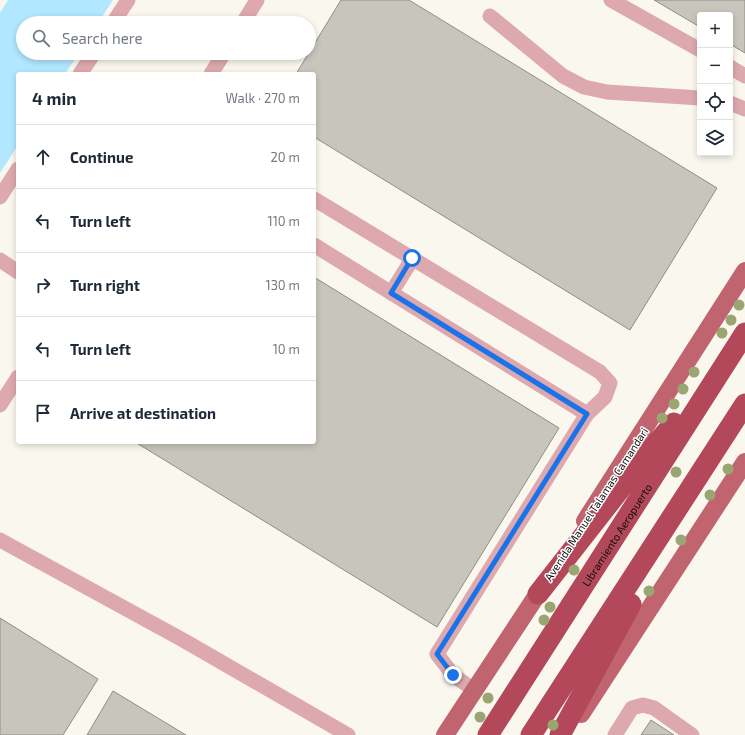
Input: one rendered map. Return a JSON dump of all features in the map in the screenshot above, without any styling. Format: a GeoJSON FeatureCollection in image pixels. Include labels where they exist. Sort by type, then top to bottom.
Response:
{"type":"FeatureCollection","features":[{"type":"Feature","properties":{"kind":"highway","name":"Libramiento Aeropuerto"},"geometry":{"type":"LineString","coordinates":[[488,735],[745,333]]}},
{"type":"Feature","properties":{"kind":"highway"},"geometry":{"type":"LineString","coordinates":[[538,594],[650,451],[680,416],[711,385]]}},
{"type":"Feature","properties":{"kind":"highway"},"geometry":{"type":"LineString","coordinates":[[531,735],[745,404]]}},
{"type":"Feature","properties":{"kind":"highway"},"geometry":{"type":"LineString","coordinates":[[560,735],[642,583],[679,506]]}},
{"type":"Feature","properties":{"kind":"main road","name":"Avenida Manuel Talamas Camandari"},"geometry":{"type":"LineString","coordinates":[[445,735],[538,594],[745,271]]}},
{"type":"Feature","properties":{"kind":"main road"},"geometry":{"type":"LineString","coordinates":[[568,735],[745,462]]}},
{"type":"Feature","properties":{"kind":"street"},"geometry":{"type":"LineString","coordinates":[[118,16],[128,0]]}},
{"type":"Feature","properties":{"kind":"street"},"geometry":{"type":"LineString","coordinates":[[247,16],[257,0]]}},
{"type":"Feature","properties":{"kind":"street"},"geometry":{"type":"LineString","coordinates":[[611,0],[697,48]]}},
{"type":"Feature","properties":{"kind":"street"},"geometry":{"type":"LineString","coordinates":[[490,16],[563,76],[584,87],[607,92],[697,98]]}},
{"type":"Feature","properties":{"kind":"street"},"geometry":{"type":"LineString","coordinates":[[81,72],[89,60]]}},
{"type":"Feature","properties":{"kind":"street"},"geometry":{"type":"LineString","coordinates":[[212,72],[220,60]]}},
{"type":"Feature","properties":{"kind":"street"},"geometry":{"type":"LineString","coordinates":[[733,69],[745,76]]}},
{"type":"Feature","properties":{"kind":"street"},"geometry":{"type":"LineString","coordinates":[[733,104],[745,109]]}},
{"type":"Feature","properties":{"kind":"street"},"geometry":{"type":"LineString","coordinates":[[0,197],[16,173]]}},
{"type":"Feature","properties":{"kind":"street"},"geometry":{"type":"LineString","coordinates":[[316,200],[600,372],[610,383],[605,397],[587,414],[437,654],[453,675],[474,690]]}},
{"type":"Feature","properties":{"kind":"street"},"geometry":{"type":"LineString","coordinates":[[316,246],[587,414]]}},
{"type":"Feature","properties":{"kind":"street"},"geometry":{"type":"LineString","coordinates":[[391,293],[412,258]]}},
{"type":"Feature","properties":{"kind":"street"},"geometry":{"type":"LineString","coordinates":[[0,260],[16,271]]}},
{"type":"Feature","properties":{"kind":"street"},"geometry":{"type":"LineString","coordinates":[[8,400],[16,382]]}},
{"type":"Feature","properties":{"kind":"street"},"geometry":{"type":"LineString","coordinates":[[0,540],[183,640],[348,735]]}},
{"type":"Feature","properties":{"kind":"street"},"geometry":{"type":"LineString","coordinates":[[615,735],[632,708],[643,705],[654,708],[692,735]]}},
{"type":"Feature","properties":{"kind":"water"},"geometry":{"type":"Polygon","coordinates":[[[8,0],[113,0],[103,16],[16,16],[16,60],[74,60],[66,72],[16,72],[16,148],[0,173],[0,13],[8,0]]]}},
{"type":"Feature","properties":{"kind":"building"},"geometry":{"type":"Polygon","coordinates":[[[341,0],[409,0],[717,188],[630,330],[316,138],[316,72],[297,72],[305,60],[316,60],[316,41],[341,0]]]}},
{"type":"Feature","properties":{"kind":"building"},"geometry":{"type":"Polygon","coordinates":[[[654,0],[745,0],[745,53],[733,46],[733,12],[697,12],[697,25],[654,0]]]}},
{"type":"Feature","properties":{"kind":"building"},"geometry":{"type":"Polygon","coordinates":[[[316,278],[559,428],[437,627],[138,444],[316,444],[316,278]]]}},
{"type":"Feature","properties":{"kind":"building"},"geometry":{"type":"Polygon","coordinates":[[[0,618],[98,679],[63,735],[0,735],[0,618]]]}},
{"type":"Feature","properties":{"kind":"building"},"geometry":{"type":"Polygon","coordinates":[[[113,691],[186,735],[87,735],[113,691]]]}},
{"type":"Feature","properties":{"kind":"building"},"geometry":{"type":"Polygon","coordinates":[[[651,720],[674,735],[641,735],[651,720]]]}},
{"type":"Feature","properties":{"kind":"route"},"geometry":{"type":"LineString","coordinates":[[412,258],[391,293],[587,414],[437,654],[453,675]]}}]}
